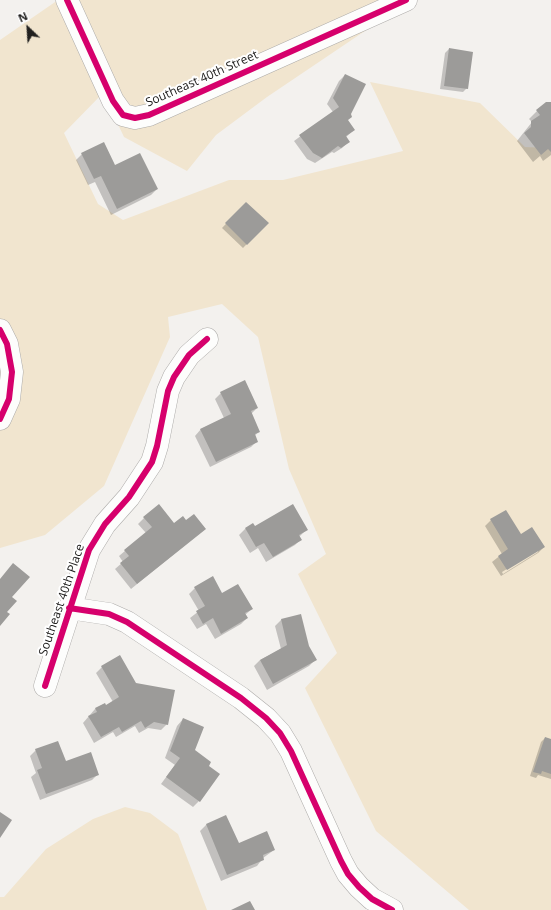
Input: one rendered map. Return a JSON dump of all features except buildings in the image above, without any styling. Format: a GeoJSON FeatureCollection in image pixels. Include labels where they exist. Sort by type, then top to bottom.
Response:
{"type":"FeatureCollection","features":[{"type":"Feature","properties":{"kind":"street","name":"Southeast 40th Street"},"geometry":{"type":"LineString","coordinates":[[67,0],[113,101],[123,115],[135,118],[149,115],[406,0]]}},
{"type":"Feature","properties":{"kind":"street"},"geometry":{"type":"LineString","coordinates":[[0,330],[7,344],[12,372],[9,399],[0,419]]}},
{"type":"Feature","properties":{"kind":"street","name":"Southeast 40th Place"},"geometry":{"type":"LineString","coordinates":[[45,686],[88,550],[95,537],[105,524],[129,497],[152,462],[157,446],[168,391],[174,377],[189,355],[207,339]]}},
{"type":"Feature","properties":{"kind":"street"},"geometry":{"type":"LineString","coordinates":[[69,608],[109,614],[127,622],[241,698],[266,718],[280,734],[291,751],[348,874],[358,887],[372,899],[392,910]]}},
{"type":"Feature","properties":{"kind":"shaded area"},"geometry":{"type":"Polygon","coordinates":[[[58,0],[415,0],[402,6],[267,97],[216,135],[187,171],[124,137],[103,93],[64,133],[98,204],[123,220],[229,180],[283,180],[403,151],[370,82],[480,103],[525,147],[551,148],[551,910],[469,910],[376,831],[305,688],[337,653],[298,574],[326,554],[289,469],[258,337],[222,304],[168,317],[170,337],[104,486],[45,535],[0,548],[0,40],[58,0]]]}},
{"type":"Feature","properties":{"kind":"shaded area"},"geometry":{"type":"Polygon","coordinates":[[[125,807],[150,813],[178,834],[207,910],[0,910],[0,897],[4,897],[46,849],[93,819],[125,807]]]}},
{"type":"Feature","properties":{"kind":"cycle path"},"geometry":{"type":"LineString","coordinates":[[67,0],[113,101],[123,115],[135,118],[149,115],[406,0]]}},
{"type":"Feature","properties":{"kind":"cycle path"},"geometry":{"type":"LineString","coordinates":[[0,330],[7,344],[12,372],[9,399],[0,419]]}},
{"type":"Feature","properties":{"kind":"cycle path"},"geometry":{"type":"LineString","coordinates":[[45,686],[89,550],[105,524],[129,497],[152,462],[157,446],[168,391],[174,377],[189,355],[207,339]]}},
{"type":"Feature","properties":{"kind":"cycle path"},"geometry":{"type":"LineString","coordinates":[[69,608],[109,614],[127,622],[241,698],[266,718],[280,733],[291,751],[348,874],[372,899],[392,910]]}}]}
